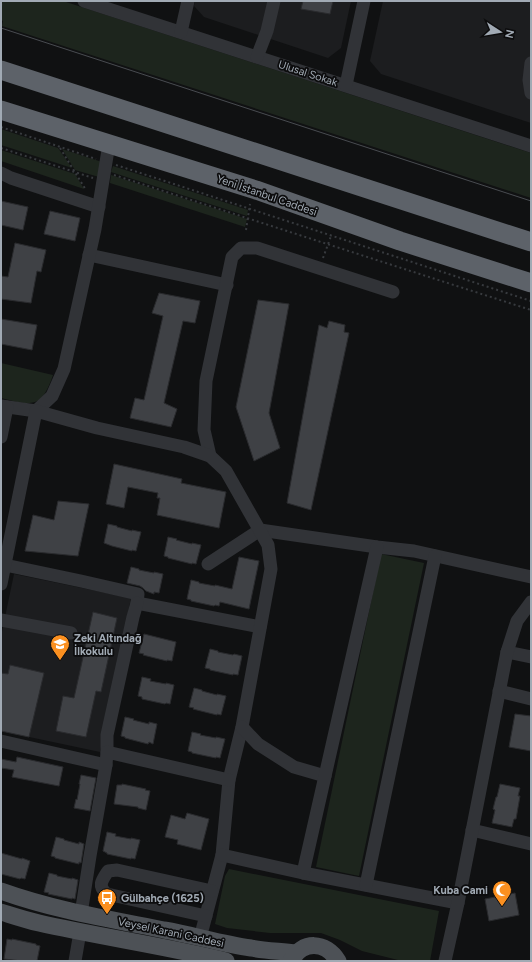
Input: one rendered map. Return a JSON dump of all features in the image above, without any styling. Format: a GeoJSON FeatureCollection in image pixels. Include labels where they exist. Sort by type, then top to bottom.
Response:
{"type":"FeatureCollection","features":[{"type":"Feature","properties":{"kind":"highway"},"geometry":{"type":"LineString","coordinates":[[1,70],[531,242]]}},
{"type":"Feature","properties":{"kind":"highway","name":"Yeni İstanbul Caddesi"},"geometry":{"type":"LineString","coordinates":[[1,110],[256,190],[400,241],[531,283]]}},
{"type":"Feature","properties":{"kind":"main road","name":"Veysel Karani Caddesi"},"geometry":{"type":"LineString","coordinates":[[1,891],[53,908],[178,932],[198,951],[251,949],[293,957]]}},
{"type":"Feature","properties":{"kind":"main road","name":"Veysel Karani Caddesi"},"geometry":{"type":"LineString","coordinates":[[1,912],[38,923],[80,932],[198,951],[226,961]]}},
{"type":"Feature","properties":{"kind":"main road"},"geometry":{"type":"LineString","coordinates":[[293,957],[303,948],[320,946],[328,949],[340,959]]}},
{"type":"Feature","properties":{"kind":"street","name":"Ulusal Sokak"},"geometry":{"type":"LineString","coordinates":[[84,1],[531,146]]}},
{"type":"Feature","properties":{"kind":"street"},"geometry":{"type":"LineString","coordinates":[[181,32],[188,1]]}},
{"type":"Feature","properties":{"kind":"street"},"geometry":{"type":"LineString","coordinates":[[257,57],[267,31],[274,1]]}},
{"type":"Feature","properties":{"kind":"street"},"geometry":{"type":"LineString","coordinates":[[346,85],[364,1]]}},
{"type":"Feature","properties":{"kind":"street"},"geometry":{"type":"LineString","coordinates":[[531,63],[529,80],[531,93]]}},
{"type":"Feature","properties":{"kind":"street"},"geometry":{"type":"LineString","coordinates":[[1,584],[36,411],[52,396],[64,369],[89,255],[109,144]]}},
{"type":"Feature","properties":{"kind":"street"},"geometry":{"type":"LineString","coordinates":[[1,173],[11,178],[98,206]]}},
{"type":"Feature","properties":{"kind":"street"},"geometry":{"type":"LineString","coordinates":[[210,456],[204,430],[206,381],[232,257],[241,248],[257,248],[393,292]]}},
{"type":"Feature","properties":{"kind":"street"},"geometry":{"type":"LineString","coordinates":[[89,255],[227,285]]}},
{"type":"Feature","properties":{"kind":"street"},"geometry":{"type":"LineString","coordinates":[[1,437],[4,407],[36,411],[96,428],[184,447],[210,456],[226,472],[268,545],[271,569],[242,727],[229,780],[222,855],[198,951]]}},
{"type":"Feature","properties":{"kind":"street"},"geometry":{"type":"LineString","coordinates":[[208,564],[260,530],[414,551],[531,577]]}},
{"type":"Feature","properties":{"kind":"street"},"geometry":{"type":"LineString","coordinates":[[303,873],[377,547]]}},
{"type":"Feature","properties":{"kind":"street"},"geometry":{"type":"LineString","coordinates":[[366,885],[435,556]]}},
{"type":"Feature","properties":{"kind":"street"},"geometry":{"type":"LineString","coordinates":[[5,565],[138,594],[107,735],[106,758],[81,914]]}},
{"type":"Feature","properties":{"kind":"street"},"geometry":{"type":"LineString","coordinates":[[446,961],[507,652],[517,621],[531,602]]}},
{"type":"Feature","properties":{"kind":"street"},"geometry":{"type":"LineString","coordinates":[[137,603],[260,627]]}},
{"type":"Feature","properties":{"kind":"street"},"geometry":{"type":"LineString","coordinates":[[1,620],[71,633]]}},
{"type":"Feature","properties":{"kind":"street"},"geometry":{"type":"LineString","coordinates":[[507,652],[531,658]]}},
{"type":"Feature","properties":{"kind":"street"},"geometry":{"type":"LineString","coordinates":[[499,691],[531,699]]}},
{"type":"Feature","properties":{"kind":"street"},"geometry":{"type":"LineString","coordinates":[[242,727],[258,744],[294,767],[325,776]]}},
{"type":"Feature","properties":{"kind":"street"},"geometry":{"type":"LineString","coordinates":[[1,741],[229,780]]}},
{"type":"Feature","properties":{"kind":"street"},"geometry":{"type":"LineString","coordinates":[[472,830],[531,844]]}},
{"type":"Feature","properties":{"kind":"street"},"geometry":{"type":"LineString","coordinates":[[222,855],[303,873],[458,903]]}},
{"type":"Feature","properties":{"kind":"street"},"geometry":{"type":"LineString","coordinates":[[206,916],[107,894],[101,887],[103,878],[108,871],[117,870],[212,891]]}},
{"type":"Feature","properties":{"kind":"street"},"geometry":{"type":"LineString","coordinates":[[1,918],[38,923]]}},
{"type":"Feature","properties":{"kind":"street"},"geometry":{"type":"LineString","coordinates":[[75,961],[80,932]]}},
{"type":"Feature","properties":{"kind":"path"},"geometry":{"type":"LineString","coordinates":[[1,6],[2,1]]}},
{"type":"Feature","properties":{"kind":"path"},"geometry":{"type":"LineString","coordinates":[[1,127],[102,161]]}},
{"type":"Feature","properties":{"kind":"path"},"geometry":{"type":"LineString","coordinates":[[60,147],[98,206]]}},
{"type":"Feature","properties":{"kind":"path"},"geometry":{"type":"LineString","coordinates":[[1,148],[93,178]]}},
{"type":"Feature","properties":{"kind":"path"},"geometry":{"type":"LineString","coordinates":[[116,165],[531,300]]}},
{"type":"Feature","properties":{"kind":"path"},"geometry":{"type":"LineString","coordinates":[[111,174],[531,310]]}},
{"type":"Feature","properties":{"kind":"path"},"geometry":{"type":"LineString","coordinates":[[246,230],[250,204]]}},
{"type":"Feature","properties":{"kind":"path"},"geometry":{"type":"LineString","coordinates":[[321,263],[333,231]]}},
{"type":"Feature","properties":{"kind":"shaded area"},"geometry":{"type":"Polygon","coordinates":[[[1,1],[63,1],[531,153],[531,198],[2,26],[1,1]]]}},
{"type":"Feature","properties":{"kind":"shaded area"},"geometry":{"type":"Polygon","coordinates":[[[195,1],[351,1],[341,48],[328,58],[204,17],[194,6],[195,1]]]}},
{"type":"Feature","properties":{"kind":"shaded area"},"geometry":{"type":"Polygon","coordinates":[[[383,1],[531,1],[531,123],[381,74],[370,61],[383,1]]]}},
{"type":"Feature","properties":{"kind":"shaded area"},"geometry":{"type":"Polygon","coordinates":[[[1,129],[58,148],[72,168],[1,145],[1,129]]]}},
{"type":"Feature","properties":{"kind":"shaded area"},"geometry":{"type":"Polygon","coordinates":[[[62,149],[102,162],[99,177],[75,170],[62,149]]]}},
{"type":"Feature","properties":{"kind":"shaded area"},"geometry":{"type":"Polygon","coordinates":[[[1,150],[75,174],[84,189],[1,161],[1,150]]]}},
{"type":"Feature","properties":{"kind":"shaded area"},"geometry":{"type":"Polygon","coordinates":[[[113,166],[248,210],[247,216],[111,172],[113,166]]]}},
{"type":"Feature","properties":{"kind":"shaded area"},"geometry":{"type":"Polygon","coordinates":[[[111,175],[247,219],[245,227],[110,183],[111,175]]]}},
{"type":"Feature","properties":{"kind":"shaded area"},"geometry":{"type":"Polygon","coordinates":[[[1,363],[53,375],[45,393],[36,401],[25,403],[1,398],[1,363]]]}},
{"type":"Feature","properties":{"kind":"shaded area"},"geometry":{"type":"Polygon","coordinates":[[[381,554],[424,563],[359,876],[316,867],[381,554]]]}},
{"type":"Feature","properties":{"kind":"shaded area","name":"Zeki Altındağ İlkokulu"},"geometry":{"type":"Polygon","coordinates":[[[14,574],[131,598],[100,752],[1,731],[1,636],[14,574]]]}},
{"type":"Feature","properties":{"kind":"shaded area"},"geometry":{"type":"Polygon","coordinates":[[[229,869],[439,911],[430,961],[402,961],[362,951],[340,940],[321,933],[270,933],[227,928],[215,924],[225,876],[229,869]]]}},
{"type":"Feature","properties":{"kind":"building"},"geometry":{"type":"Polygon","coordinates":[[[303,1],[333,1],[330,14],[301,9],[303,1]]]}},
{"type":"Feature","properties":{"kind":"building"},"geometry":{"type":"Polygon","coordinates":[[[1,201],[28,207],[23,230],[1,225],[1,201]]]}},
{"type":"Feature","properties":{"kind":"building"},"geometry":{"type":"Polygon","coordinates":[[[50,211],[80,218],[75,241],[44,234],[50,211]]]}},
{"type":"Feature","properties":{"kind":"building"},"geometry":{"type":"Polygon","coordinates":[[[15,243],[46,250],[41,272],[37,271],[31,303],[1,299],[1,276],[8,277],[15,243]]]}},
{"type":"Feature","properties":{"kind":"building"},"geometry":{"type":"Polygon","coordinates":[[[159,293],[200,301],[195,323],[183,321],[164,403],[177,409],[171,427],[130,418],[135,398],[144,400],[163,316],[152,313],[159,293]]]}},
{"type":"Feature","properties":{"kind":"building"},"geometry":{"type":"Polygon","coordinates":[[[258,300],[289,304],[269,413],[280,448],[254,461],[236,407],[258,300]]]}},
{"type":"Feature","properties":{"kind":"building"},"geometry":{"type":"Polygon","coordinates":[[[1,319],[37,325],[32,350],[1,344],[1,319]]]}},
{"type":"Feature","properties":{"kind":"building"},"geometry":{"type":"Polygon","coordinates":[[[329,321],[345,325],[344,332],[349,333],[311,510],[287,503],[319,325],[327,328],[329,321]]]}},
{"type":"Feature","properties":{"kind":"building"},"geometry":{"type":"Polygon","coordinates":[[[114,464],[182,479],[181,483],[226,492],[219,528],[157,515],[160,498],[157,498],[158,493],[128,487],[124,508],[106,504],[114,464]]]}},
{"type":"Feature","properties":{"kind":"building"},"geometry":{"type":"Polygon","coordinates":[[[58,501],[89,504],[78,556],[25,551],[33,515],[54,520],[58,501]]]}},
{"type":"Feature","properties":{"kind":"building"},"geometry":{"type":"Polygon","coordinates":[[[108,524],[141,532],[136,551],[104,543],[108,524]]]}},
{"type":"Feature","properties":{"kind":"building"},"geometry":{"type":"Polygon","coordinates":[[[168,537],[201,545],[196,564],[164,556],[168,537]]]}},
{"type":"Feature","properties":{"kind":"building"},"geometry":{"type":"Polygon","coordinates":[[[239,557],[259,561],[249,609],[220,602],[219,606],[214,606],[187,599],[191,580],[199,583],[232,589],[239,557]]]}},
{"type":"Feature","properties":{"kind":"building"},"geometry":{"type":"Polygon","coordinates":[[[131,567],[139,570],[163,574],[159,593],[154,592],[154,594],[146,591],[140,586],[127,583],[131,567]]]}},
{"type":"Feature","properties":{"kind":"building"},"geometry":{"type":"Polygon","coordinates":[[[93,612],[117,618],[101,692],[96,691],[86,737],[56,731],[63,696],[74,698],[93,612]]]}},
{"type":"Feature","properties":{"kind":"building"},"geometry":{"type":"Polygon","coordinates":[[[144,634],[176,642],[172,661],[139,653],[144,634]]]}},
{"type":"Feature","properties":{"kind":"building"},"geometry":{"type":"Polygon","coordinates":[[[210,649],[218,652],[242,656],[238,675],[205,668],[210,649]]]}},
{"type":"Feature","properties":{"kind":"building"},"geometry":{"type":"Polygon","coordinates":[[[10,665],[44,673],[29,737],[1,731],[1,673],[8,674],[10,665]]]}},
{"type":"Feature","properties":{"kind":"building"},"geometry":{"type":"Polygon","coordinates":[[[142,677],[151,679],[150,681],[174,685],[170,704],[142,699],[142,697],[138,696],[142,677]]]}},
{"type":"Feature","properties":{"kind":"building"},"geometry":{"type":"Polygon","coordinates":[[[194,688],[217,695],[226,696],[221,715],[189,707],[194,688]]]}},
{"type":"Feature","properties":{"kind":"building"},"geometry":{"type":"Polygon","coordinates":[[[515,714],[531,716],[531,751],[509,747],[515,714]]]}},
{"type":"Feature","properties":{"kind":"building"},"geometry":{"type":"Polygon","coordinates":[[[125,717],[149,724],[149,722],[157,724],[153,744],[149,742],[148,744],[121,736],[125,717]]]}},
{"type":"Feature","properties":{"kind":"building"},"geometry":{"type":"Polygon","coordinates":[[[192,732],[201,734],[200,735],[225,739],[220,758],[188,751],[192,732]]]}},
{"type":"Feature","properties":{"kind":"building"},"geometry":{"type":"Polygon","coordinates":[[[17,757],[63,767],[59,786],[12,777],[14,770],[1,768],[1,759],[16,762],[17,757]]]}},
{"type":"Feature","properties":{"kind":"building"},"geometry":{"type":"Polygon","coordinates":[[[81,775],[96,778],[90,811],[74,808],[76,799],[77,800],[81,775]]]}},
{"type":"Feature","properties":{"kind":"building"},"geometry":{"type":"Polygon","coordinates":[[[122,784],[150,791],[146,810],[138,807],[114,804],[117,785],[122,784]]]}},
{"type":"Feature","properties":{"kind":"building"},"geometry":{"type":"Polygon","coordinates":[[[500,784],[520,788],[516,819],[514,819],[512,827],[492,823],[495,810],[493,809],[500,784]]]}},
{"type":"Feature","properties":{"kind":"building"},"geometry":{"type":"Polygon","coordinates":[[[187,813],[209,819],[201,850],[177,844],[178,840],[165,837],[171,815],[185,819],[187,813]]]}},
{"type":"Feature","properties":{"kind":"building"},"geometry":{"type":"Polygon","coordinates":[[[107,832],[116,834],[115,836],[140,840],[135,859],[107,854],[103,851],[107,832]]]}},
{"type":"Feature","properties":{"kind":"building"},"geometry":{"type":"Polygon","coordinates":[[[56,837],[79,844],[79,842],[84,844],[81,863],[79,862],[79,864],[51,856],[56,837]]]}},
{"type":"Feature","properties":{"kind":"building"},"geometry":{"type":"Polygon","coordinates":[[[1,853],[30,861],[25,879],[1,874],[1,853]]]}},
{"type":"Feature","properties":{"kind":"building"},"geometry":{"type":"Polygon","coordinates":[[[49,873],[78,880],[75,899],[44,892],[49,873]]]}},
{"type":"Feature","properties":{"kind":"building","name":"Kuba Cami"},"geometry":{"type":"Polygon","coordinates":[[[515,893],[519,915],[489,921],[485,899],[515,893]]]}},
{"type":"Feature","properties":{"kind":"building"},"geometry":{"type":"Polygon","coordinates":[[[7,939],[40,946],[37,961],[4,959],[7,939]]]}},
{"type":"Feature","properties":{"kind":"tram line"},"geometry":{"type":"LineString","coordinates":[[1,28],[531,201]]}},
{"type":"Feature","properties":{"kind":"place","name":"Zeki Altındağ İlkokulu"},"geometry":{"type":"Point","coordinates":[60,661]}},
{"type":"Feature","properties":{"kind":"place","name":"Kuba Cami"},"geometry":{"type":"Point","coordinates":[502,907]}},
{"type":"Feature","properties":{"kind":"place","name":"Gülbahçe (1625)"},"geometry":{"type":"Point","coordinates":[107,915]}}]}
